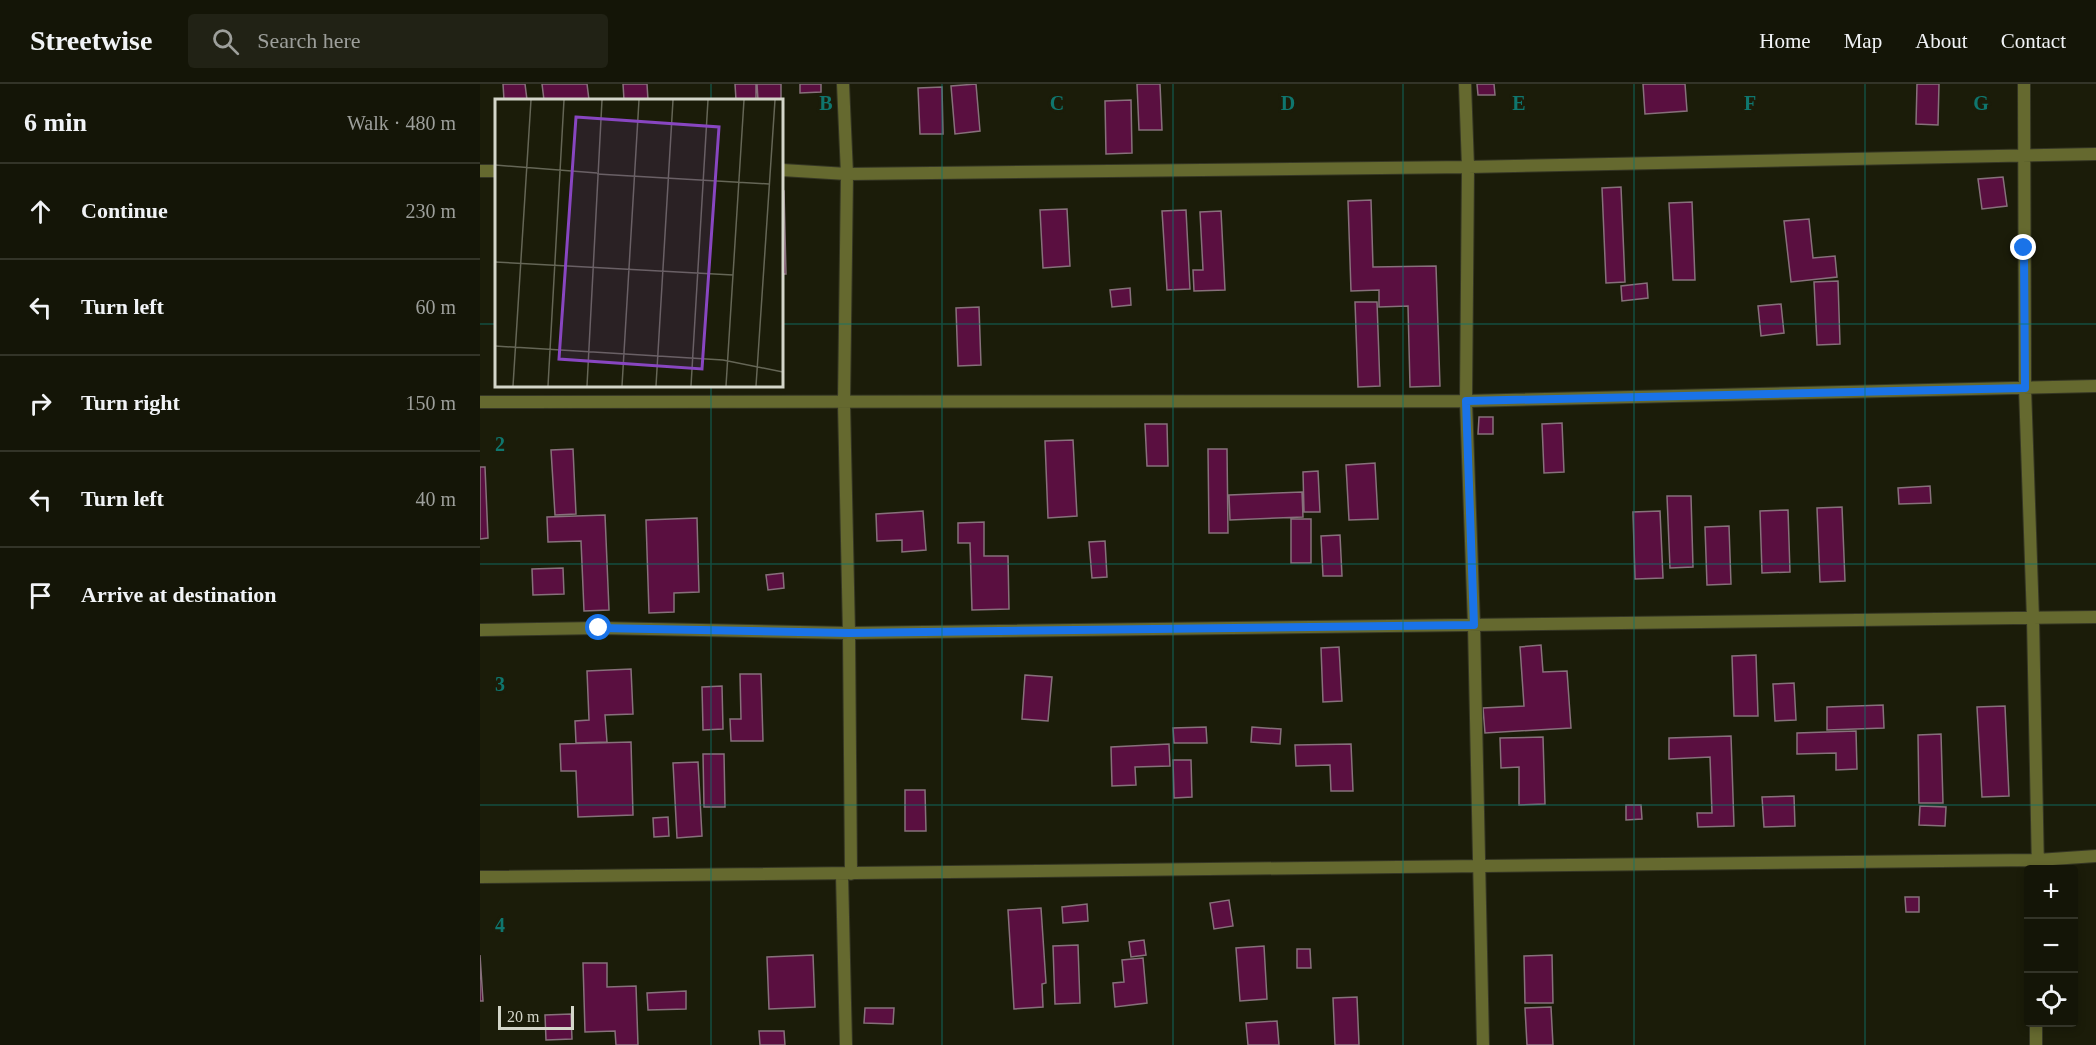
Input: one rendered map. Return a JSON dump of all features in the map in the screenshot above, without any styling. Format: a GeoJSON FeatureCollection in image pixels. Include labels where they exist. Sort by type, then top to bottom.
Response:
{"type":"FeatureCollection","features":[{"type":"Feature","properties":{"kind":"street"},"geometry":{"type":"LineString","coordinates":[[843,84],[847,174],[844,403],[849,633],[846,1045]]}},
{"type":"Feature","properties":{"kind":"street"},"geometry":{"type":"LineString","coordinates":[[1465,84],[1468,167],[1466,401],[1474,625],[1483,1045]]}},
{"type":"Feature","properties":{"kind":"street"},"geometry":{"type":"LineString","coordinates":[[2024,84],[2025,388],[2038,865],[2096,856]]}},
{"type":"Feature","properties":{"kind":"street"},"geometry":{"type":"LineString","coordinates":[[783,170],[847,174],[1468,167],[2096,154]]}},
{"type":"Feature","properties":{"kind":"street"},"geometry":{"type":"LineString","coordinates":[[480,402],[1466,401],[2096,386]]}},
{"type":"Feature","properties":{"kind":"street"},"geometry":{"type":"LineString","coordinates":[[480,630],[599,628],[849,633],[2096,617]]}},
{"type":"Feature","properties":{"kind":"street"},"geometry":{"type":"LineString","coordinates":[[480,877],[1480,866],[2024,865]]}},
{"type":"Feature","properties":{"kind":"street"},"geometry":{"type":"LineString","coordinates":[[2036,1027],[2036,1045]]}},
{"type":"Feature","properties":{"kind":"building"},"geometry":{"type":"Polygon","coordinates":[[[503,84],[525,84],[527,99],[504,99],[503,84]]]}},
{"type":"Feature","properties":{"kind":"building"},"geometry":{"type":"Polygon","coordinates":[[[542,84],[587,84],[589,99],[544,99],[542,84]]]}},
{"type":"Feature","properties":{"kind":"building"},"geometry":{"type":"Polygon","coordinates":[[[623,84],[647,84],[648,99],[624,99],[623,84]]]}},
{"type":"Feature","properties":{"kind":"building"},"geometry":{"type":"Polygon","coordinates":[[[735,84],[756,84],[756,99],[736,99],[735,84]]]}},
{"type":"Feature","properties":{"kind":"building"},"geometry":{"type":"Polygon","coordinates":[[[757,84],[781,84],[781,99],[758,99],[757,84]]]}},
{"type":"Feature","properties":{"kind":"building"},"geometry":{"type":"Polygon","coordinates":[[[800,84],[821,84],[821,92],[800,93],[800,84]]]}},
{"type":"Feature","properties":{"kind":"building"},"geometry":{"type":"Polygon","coordinates":[[[976,84],[980,131],[955,134],[951,86],[976,84]]]}},
{"type":"Feature","properties":{"kind":"building"},"geometry":{"type":"Polygon","coordinates":[[[1137,84],[1160,84],[1162,130],[1139,130],[1137,84]]]}},
{"type":"Feature","properties":{"kind":"building"},"geometry":{"type":"Polygon","coordinates":[[[1477,84],[1494,84],[1495,95],[1478,95],[1477,84]]]}},
{"type":"Feature","properties":{"kind":"building"},"geometry":{"type":"Polygon","coordinates":[[[1643,84],[1685,84],[1687,111],[1645,114],[1643,84]]]}},
{"type":"Feature","properties":{"kind":"building"},"geometry":{"type":"Polygon","coordinates":[[[1917,84],[1939,84],[1938,125],[1916,124],[1917,84]]]}},
{"type":"Feature","properties":{"kind":"building"},"geometry":{"type":"Polygon","coordinates":[[[942,87],[943,134],[920,134],[918,88],[942,87]]]}},
{"type":"Feature","properties":{"kind":"building"},"geometry":{"type":"Polygon","coordinates":[[[1131,100],[1132,153],[1106,154],[1105,101],[1131,100]]]}},
{"type":"Feature","properties":{"kind":"building"},"geometry":{"type":"Polygon","coordinates":[[[2003,177],[2007,206],[1982,209],[1978,179],[2003,177]]]}},
{"type":"Feature","properties":{"kind":"building"},"geometry":{"type":"Polygon","coordinates":[[[1621,187],[1625,282],[1606,283],[1602,188],[1621,187]]]}},
{"type":"Feature","properties":{"kind":"building"},"geometry":{"type":"Polygon","coordinates":[[[783,191],[784,191],[786,274],[783,274],[783,191]]]}},
{"type":"Feature","properties":{"kind":"building"},"geometry":{"type":"Polygon","coordinates":[[[1371,200],[1373,267],[1436,266],[1440,386],[1410,387],[1408,306],[1379,307],[1379,290],[1351,291],[1348,201],[1371,200]]]}},
{"type":"Feature","properties":{"kind":"building"},"geometry":{"type":"Polygon","coordinates":[[[1692,202],[1695,280],[1673,280],[1669,203],[1692,202]]]}},
{"type":"Feature","properties":{"kind":"building"},"geometry":{"type":"Polygon","coordinates":[[[1067,209],[1070,266],[1043,268],[1040,210],[1067,209]]]}},
{"type":"Feature","properties":{"kind":"building"},"geometry":{"type":"Polygon","coordinates":[[[1186,210],[1190,289],[1167,290],[1162,211],[1186,210]]]}},
{"type":"Feature","properties":{"kind":"building"},"geometry":{"type":"Polygon","coordinates":[[[1221,211],[1225,290],[1194,291],[1193,270],[1203,270],[1200,212],[1221,211]]]}},
{"type":"Feature","properties":{"kind":"building"},"geometry":{"type":"Polygon","coordinates":[[[1809,219],[1813,258],[1835,256],[1837,277],[1791,282],[1784,221],[1809,219]]]}},
{"type":"Feature","properties":{"kind":"building"},"geometry":{"type":"Polygon","coordinates":[[[1838,281],[1840,344],[1817,345],[1814,282],[1838,281]]]}},
{"type":"Feature","properties":{"kind":"building"},"geometry":{"type":"Polygon","coordinates":[[[1647,283],[1648,298],[1622,301],[1621,286],[1647,283]]]}},
{"type":"Feature","properties":{"kind":"building"},"geometry":{"type":"Polygon","coordinates":[[[1130,288],[1131,305],[1112,307],[1110,290],[1130,288]]]}},
{"type":"Feature","properties":{"kind":"building"},"geometry":{"type":"Polygon","coordinates":[[[1355,302],[1377,302],[1380,386],[1358,387],[1355,302]]]}},
{"type":"Feature","properties":{"kind":"building"},"geometry":{"type":"Polygon","coordinates":[[[1781,304],[1784,333],[1761,336],[1758,306],[1781,304]]]}},
{"type":"Feature","properties":{"kind":"building"},"geometry":{"type":"Polygon","coordinates":[[[979,307],[981,365],[958,366],[956,308],[979,307]]]}},
{"type":"Feature","properties":{"kind":"building"},"geometry":{"type":"Polygon","coordinates":[[[1479,417],[1493,417],[1493,434],[1478,434],[1479,417]]]}},
{"type":"Feature","properties":{"kind":"building"},"geometry":{"type":"Polygon","coordinates":[[[1562,423],[1564,472],[1544,473],[1542,424],[1562,423]]]}},
{"type":"Feature","properties":{"kind":"building"},"geometry":{"type":"Polygon","coordinates":[[[1145,424],[1167,424],[1168,466],[1147,466],[1145,424]]]}},
{"type":"Feature","properties":{"kind":"building"},"geometry":{"type":"Polygon","coordinates":[[[1073,440],[1077,516],[1048,518],[1045,441],[1073,440]]]}},
{"type":"Feature","properties":{"kind":"building"},"geometry":{"type":"Polygon","coordinates":[[[573,449],[576,514],[555,515],[551,450],[573,449]]]}},
{"type":"Feature","properties":{"kind":"building"},"geometry":{"type":"Polygon","coordinates":[[[1208,449],[1227,449],[1228,533],[1209,533],[1208,449]]]}},
{"type":"Feature","properties":{"kind":"building"},"geometry":{"type":"Polygon","coordinates":[[[1375,463],[1378,519],[1349,520],[1346,465],[1375,463]]]}},
{"type":"Feature","properties":{"kind":"building"},"geometry":{"type":"Polygon","coordinates":[[[480,467],[485,467],[488,538],[480,539],[480,467]]]}},
{"type":"Feature","properties":{"kind":"building"},"geometry":{"type":"Polygon","coordinates":[[[1318,471],[1320,512],[1304,512],[1303,472],[1318,471]]]}},
{"type":"Feature","properties":{"kind":"building"},"geometry":{"type":"Polygon","coordinates":[[[1930,486],[1931,503],[1899,504],[1898,488],[1930,486]]]}},
{"type":"Feature","properties":{"kind":"building"},"geometry":{"type":"Polygon","coordinates":[[[1302,492],[1303,517],[1230,520],[1229,495],[1302,492]]]}},
{"type":"Feature","properties":{"kind":"building"},"geometry":{"type":"Polygon","coordinates":[[[1667,496],[1691,496],[1693,567],[1670,568],[1667,496]]]}},
{"type":"Feature","properties":{"kind":"building"},"geometry":{"type":"Polygon","coordinates":[[[1842,507],[1845,581],[1820,582],[1817,508],[1842,507]]]}},
{"type":"Feature","properties":{"kind":"building"},"geometry":{"type":"Polygon","coordinates":[[[1788,510],[1790,572],[1762,573],[1760,511],[1788,510]]]}},
{"type":"Feature","properties":{"kind":"building"},"geometry":{"type":"Polygon","coordinates":[[[923,511],[926,550],[902,552],[902,540],[877,541],[876,514],[923,511]]]}},
{"type":"Feature","properties":{"kind":"building"},"geometry":{"type":"Polygon","coordinates":[[[1660,511],[1663,578],[1635,579],[1633,512],[1660,511]]]}},
{"type":"Feature","properties":{"kind":"building"},"geometry":{"type":"Polygon","coordinates":[[[605,515],[609,610],[584,611],[581,541],[548,542],[547,517],[605,515]]]}},
{"type":"Feature","properties":{"kind":"building"},"geometry":{"type":"Polygon","coordinates":[[[697,518],[699,592],[674,593],[674,612],[649,613],[646,520],[697,518]]]}},
{"type":"Feature","properties":{"kind":"building"},"geometry":{"type":"Polygon","coordinates":[[[1291,519],[1311,519],[1311,563],[1291,563],[1291,519]]]}},
{"type":"Feature","properties":{"kind":"building"},"geometry":{"type":"Polygon","coordinates":[[[984,522],[984,556],[1008,556],[1009,609],[972,610],[970,543],[958,543],[958,523],[984,522]]]}},
{"type":"Feature","properties":{"kind":"building"},"geometry":{"type":"Polygon","coordinates":[[[1729,526],[1731,584],[1707,585],[1705,527],[1729,526]]]}},
{"type":"Feature","properties":{"kind":"building"},"geometry":{"type":"Polygon","coordinates":[[[1340,535],[1342,576],[1323,576],[1321,536],[1340,535]]]}},
{"type":"Feature","properties":{"kind":"building"},"geometry":{"type":"Polygon","coordinates":[[[1105,541],[1107,577],[1092,578],[1089,542],[1105,541]]]}},
{"type":"Feature","properties":{"kind":"building"},"geometry":{"type":"Polygon","coordinates":[[[563,568],[564,594],[533,595],[532,569],[563,568]]]}},
{"type":"Feature","properties":{"kind":"building"},"geometry":{"type":"Polygon","coordinates":[[[783,573],[784,588],[768,590],[766,575],[783,573]]]}},
{"type":"Feature","properties":{"kind":"building"},"geometry":{"type":"Polygon","coordinates":[[[1541,645],[1543,672],[1567,671],[1571,728],[1485,733],[1483,708],[1524,706],[1520,647],[1541,645]]]}},
{"type":"Feature","properties":{"kind":"building"},"geometry":{"type":"Polygon","coordinates":[[[1339,647],[1342,701],[1323,702],[1321,648],[1339,647]]]}},
{"type":"Feature","properties":{"kind":"building"},"geometry":{"type":"Polygon","coordinates":[[[1756,655],[1758,716],[1734,716],[1732,656],[1756,655]]]}},
{"type":"Feature","properties":{"kind":"building"},"geometry":{"type":"Polygon","coordinates":[[[631,669],[633,714],[605,715],[607,742],[576,743],[575,721],[589,720],[587,671],[631,669]]]}},
{"type":"Feature","properties":{"kind":"building"},"geometry":{"type":"Polygon","coordinates":[[[740,674],[761,674],[763,741],[731,741],[730,719],[741,719],[740,674]]]}},
{"type":"Feature","properties":{"kind":"building"},"geometry":{"type":"Polygon","coordinates":[[[1025,675],[1052,677],[1048,721],[1022,719],[1025,675]]]}},
{"type":"Feature","properties":{"kind":"building"},"geometry":{"type":"Polygon","coordinates":[[[1794,683],[1796,720],[1775,721],[1773,684],[1794,683]]]}},
{"type":"Feature","properties":{"kind":"building"},"geometry":{"type":"Polygon","coordinates":[[[722,686],[723,729],[703,730],[702,687],[722,686]]]}},
{"type":"Feature","properties":{"kind":"building"},"geometry":{"type":"Polygon","coordinates":[[[1883,705],[1884,728],[1827,730],[1827,707],[1883,705]]]}},
{"type":"Feature","properties":{"kind":"building"},"geometry":{"type":"Polygon","coordinates":[[[2005,706],[2009,796],[1982,797],[1977,707],[2005,706]]]}},
{"type":"Feature","properties":{"kind":"building"},"geometry":{"type":"Polygon","coordinates":[[[1206,727],[1207,743],[1174,743],[1173,728],[1206,727]]]}},
{"type":"Feature","properties":{"kind":"building"},"geometry":{"type":"Polygon","coordinates":[[[1252,727],[1281,729],[1280,744],[1251,742],[1252,727]]]}},
{"type":"Feature","properties":{"kind":"building"},"geometry":{"type":"Polygon","coordinates":[[[1856,731],[1857,769],[1836,770],[1836,753],[1797,754],[1797,733],[1856,731]]]}},
{"type":"Feature","properties":{"kind":"building"},"geometry":{"type":"Polygon","coordinates":[[[1941,734],[1943,803],[1919,803],[1918,735],[1941,734]]]}},
{"type":"Feature","properties":{"kind":"building"},"geometry":{"type":"Polygon","coordinates":[[[1731,736],[1734,826],[1698,827],[1697,813],[1712,813],[1710,757],[1669,759],[1669,738],[1731,736]]]}},
{"type":"Feature","properties":{"kind":"building"},"geometry":{"type":"Polygon","coordinates":[[[1543,737],[1545,804],[1519,805],[1519,767],[1501,768],[1500,738],[1543,737]]]}},
{"type":"Feature","properties":{"kind":"building"},"geometry":{"type":"Polygon","coordinates":[[[631,742],[633,815],[578,817],[576,771],[561,771],[560,744],[631,742]]]}},
{"type":"Feature","properties":{"kind":"building"},"geometry":{"type":"Polygon","coordinates":[[[1169,744],[1170,766],[1135,767],[1136,785],[1112,786],[1111,747],[1169,744]]]}},
{"type":"Feature","properties":{"kind":"building"},"geometry":{"type":"Polygon","coordinates":[[[1351,744],[1353,791],[1331,791],[1330,765],[1296,766],[1295,745],[1351,744]]]}},
{"type":"Feature","properties":{"kind":"building"},"geometry":{"type":"Polygon","coordinates":[[[703,754],[724,754],[725,807],[704,807],[703,754]]]}},
{"type":"Feature","properties":{"kind":"building"},"geometry":{"type":"Polygon","coordinates":[[[1173,760],[1191,760],[1192,797],[1174,798],[1173,760]]]}},
{"type":"Feature","properties":{"kind":"building"},"geometry":{"type":"Polygon","coordinates":[[[698,762],[702,836],[677,838],[673,763],[698,762]]]}},
{"type":"Feature","properties":{"kind":"building"},"geometry":{"type":"Polygon","coordinates":[[[905,790],[925,790],[926,831],[905,831],[905,790]]]}},
{"type":"Feature","properties":{"kind":"building"},"geometry":{"type":"Polygon","coordinates":[[[1794,796],[1795,826],[1764,827],[1762,797],[1794,796]]]}},
{"type":"Feature","properties":{"kind":"building"},"geometry":{"type":"Polygon","coordinates":[[[1626,805],[1641,805],[1642,819],[1626,820],[1626,805]]]}},
{"type":"Feature","properties":{"kind":"building"},"geometry":{"type":"Polygon","coordinates":[[[1920,806],[1946,807],[1945,826],[1919,825],[1920,806]]]}},
{"type":"Feature","properties":{"kind":"building"},"geometry":{"type":"Polygon","coordinates":[[[668,817],[669,836],[654,837],[653,818],[668,817]]]}},
{"type":"Feature","properties":{"kind":"building"},"geometry":{"type":"Polygon","coordinates":[[[1905,897],[1919,897],[1919,912],[1906,912],[1905,897]]]}},
{"type":"Feature","properties":{"kind":"building"},"geometry":{"type":"Polygon","coordinates":[[[1229,900],[1233,926],[1214,929],[1210,903],[1229,900]]]}},
{"type":"Feature","properties":{"kind":"building"},"geometry":{"type":"Polygon","coordinates":[[[1087,904],[1088,921],[1063,923],[1062,907],[1087,904]]]}},
{"type":"Feature","properties":{"kind":"building"},"geometry":{"type":"Polygon","coordinates":[[[1041,908],[1046,983],[1042,984],[1043,1007],[1014,1009],[1008,910],[1041,908]]]}},
{"type":"Feature","properties":{"kind":"building"},"geometry":{"type":"Polygon","coordinates":[[[1144,940],[1146,955],[1131,957],[1129,942],[1144,940]]]}},
{"type":"Feature","properties":{"kind":"building"},"geometry":{"type":"Polygon","coordinates":[[[1078,945],[1080,1003],[1055,1004],[1053,946],[1078,945]]]}},
{"type":"Feature","properties":{"kind":"building"},"geometry":{"type":"Polygon","coordinates":[[[1264,946],[1267,999],[1240,1001],[1236,948],[1264,946]]]}},
{"type":"Feature","properties":{"kind":"building"},"geometry":{"type":"Polygon","coordinates":[[[1297,949],[1310,949],[1311,968],[1297,968],[1297,949]]]}},
{"type":"Feature","properties":{"kind":"building"},"geometry":{"type":"Polygon","coordinates":[[[480,955],[483,1001],[480,1001],[480,955]]]}},
{"type":"Feature","properties":{"kind":"building"},"geometry":{"type":"Polygon","coordinates":[[[813,955],[815,1007],[769,1009],[767,957],[813,955]]]}},
{"type":"Feature","properties":{"kind":"building"},"geometry":{"type":"Polygon","coordinates":[[[1552,955],[1553,1003],[1525,1003],[1524,956],[1552,955]]]}},
{"type":"Feature","properties":{"kind":"building"},"geometry":{"type":"Polygon","coordinates":[[[1143,958],[1147,1003],[1115,1007],[1113,983],[1124,982],[1122,960],[1143,958]]]}},
{"type":"Feature","properties":{"kind":"building"},"geometry":{"type":"Polygon","coordinates":[[[583,963],[607,963],[607,987],[636,986],[638,1045],[616,1045],[615,1031],[585,1032],[583,963]]]}},
{"type":"Feature","properties":{"kind":"building"},"geometry":{"type":"Polygon","coordinates":[[[686,991],[686,1009],[648,1010],[647,993],[686,991]]]}},
{"type":"Feature","properties":{"kind":"building"},"geometry":{"type":"Polygon","coordinates":[[[1357,997],[1359,1045],[1335,1045],[1333,998],[1357,997]]]}},
{"type":"Feature","properties":{"kind":"building"},"geometry":{"type":"Polygon","coordinates":[[[1551,1007],[1553,1045],[1527,1045],[1525,1008],[1551,1007]]]}},
{"type":"Feature","properties":{"kind":"building"},"geometry":{"type":"Polygon","coordinates":[[[865,1008],[894,1008],[893,1024],[864,1023],[865,1008]]]}},
{"type":"Feature","properties":{"kind":"building"},"geometry":{"type":"Polygon","coordinates":[[[571,1014],[572,1039],[546,1040],[545,1015],[571,1014]]]}},
{"type":"Feature","properties":{"kind":"building"},"geometry":{"type":"Polygon","coordinates":[[[1277,1021],[1279,1045],[1248,1045],[1246,1023],[1277,1021]]]}},
{"type":"Feature","properties":{"kind":"building"},"geometry":{"type":"Polygon","coordinates":[[[759,1031],[784,1031],[785,1045],[760,1045],[759,1031]]]}},
{"type":"Feature","properties":{"kind":"route"},"geometry":{"type":"LineString","coordinates":[[599,628],[849,633],[1474,625],[1466,401],[2025,388],[2024,248]]}}]}
